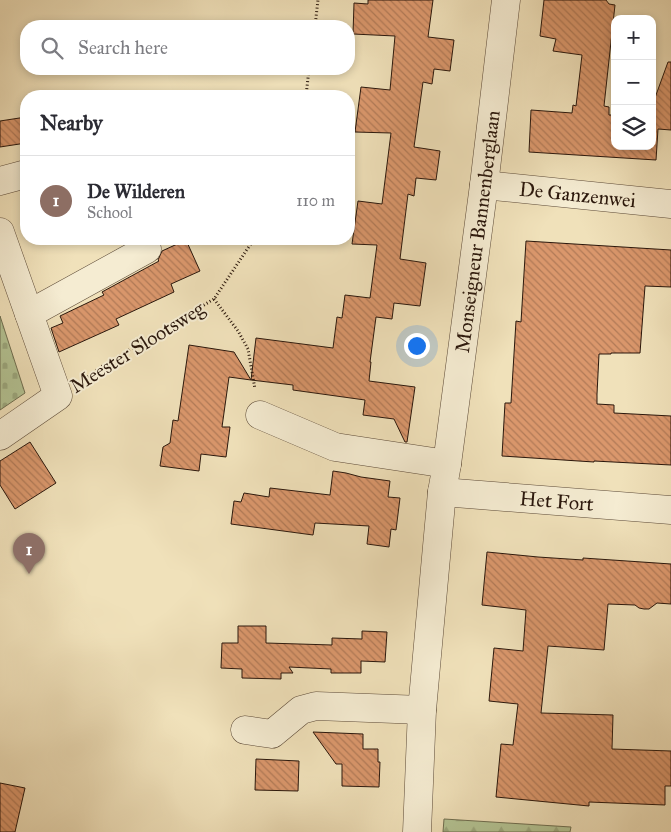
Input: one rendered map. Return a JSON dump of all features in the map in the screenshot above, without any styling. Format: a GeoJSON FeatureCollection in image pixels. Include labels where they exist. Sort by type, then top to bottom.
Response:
{"type":"FeatureCollection","features":[{"type":"Feature","properties":{"kind":"street","name":"Monseigneur Bannenberglaan"},"geometry":{"type":"LineString","coordinates":[[417,832],[422,710],[442,492],[484,185],[506,0]]}},
{"type":"Feature","properties":{"kind":"street"},"geometry":{"type":"LineString","coordinates":[[0,181],[20,176]]}},
{"type":"Feature","properties":{"kind":"street","name":"De Ganzenwei"},"geometry":{"type":"LineString","coordinates":[[484,185],[671,204]]}},
{"type":"Feature","properties":{"kind":"street"},"geometry":{"type":"LineString","coordinates":[[0,232],[58,396]]}},
{"type":"Feature","properties":{"kind":"street"},"geometry":{"type":"LineString","coordinates":[[29,314],[147,249],[146,245]]}},
{"type":"Feature","properties":{"kind":"street","name":"Meester Slootsweg"},"geometry":{"type":"LineString","coordinates":[[0,436],[58,396]]}},
{"type":"Feature","properties":{"kind":"street"},"geometry":{"type":"LineString","coordinates":[[260,415],[335,447],[447,464]]}},
{"type":"Feature","properties":{"kind":"street","name":"Het Fort"},"geometry":{"type":"LineString","coordinates":[[442,492],[671,510]]}},
{"type":"Feature","properties":{"kind":"street"},"geometry":{"type":"LineString","coordinates":[[245,730],[272,734],[301,710],[316,706],[422,710]]}},
{"type":"Feature","properties":{"kind":"path"},"geometry":{"type":"LineString","coordinates":[[316,20],[318,0]]}},
{"type":"Feature","properties":{"kind":"path"},"geometry":{"type":"LineString","coordinates":[[307,90],[308,75]]}},
{"type":"Feature","properties":{"kind":"path","name":"Meester Slootsweg"},"geometry":{"type":"LineString","coordinates":[[58,396],[101,367],[214,299],[250,245]]}},
{"type":"Feature","properties":{"kind":"path"},"geometry":{"type":"LineString","coordinates":[[214,299],[238,331],[248,349],[260,415]]}},
{"type":"Feature","properties":{"kind":"green space"},"geometry":{"type":"Polygon","coordinates":[[[0,316],[25,393],[0,410],[0,316]]]}},
{"type":"Feature","properties":{"kind":"green space"},"geometry":{"type":"Polygon","coordinates":[[[444,819],[571,827],[570,832],[443,832],[444,819]]]}},
{"type":"Feature","properties":{"kind":"building"},"geometry":{"type":"Polygon","coordinates":[[[368,0],[433,0],[428,37],[454,40],[450,71],[434,69],[432,84],[423,82],[414,147],[440,151],[436,180],[416,178],[414,196],[408,194],[400,259],[426,263],[420,306],[394,303],[392,319],[376,317],[370,362],[369,381],[415,387],[407,442],[405,442],[394,419],[363,415],[365,400],[293,390],[293,385],[251,380],[256,338],[333,348],[337,317],[342,318],[345,295],[370,298],[377,245],[355,244],[355,222],[358,201],[382,204],[391,133],[355,132],[361,87],[390,90],[395,36],[355,34],[354,3],[368,4],[368,0]]]}},
{"type":"Feature","properties":{"kind":"building"},"geometry":{"type":"Polygon","coordinates":[[[544,0],[606,0],[609,4],[615,5],[614,15],[611,15],[611,42],[604,106],[609,107],[609,115],[611,115],[611,150],[656,150],[656,95],[668,62],[671,62],[671,130],[658,129],[656,160],[529,152],[531,110],[572,113],[573,105],[576,106],[582,55],[553,51],[556,39],[540,36],[544,0]]]}},
{"type":"Feature","properties":{"kind":"building"},"geometry":{"type":"Polygon","coordinates":[[[20,118],[20,144],[0,147],[0,121],[20,118]]]}},
{"type":"Feature","properties":{"kind":"building"},"geometry":{"type":"Polygon","coordinates":[[[526,241],[671,250],[671,287],[645,286],[640,353],[599,354],[597,404],[614,405],[614,413],[671,416],[671,465],[502,456],[505,403],[511,403],[516,321],[521,322],[526,241]]]}},
{"type":"Feature","properties":{"kind":"building"},"geometry":{"type":"Polygon","coordinates":[[[175,245],[188,245],[200,271],[171,284],[174,292],[116,319],[119,325],[59,352],[51,328],[63,323],[60,316],[104,295],[102,292],[159,261],[162,251],[175,245]]]}},
{"type":"Feature","properties":{"kind":"building"},"geometry":{"type":"Polygon","coordinates":[[[189,345],[234,352],[251,380],[229,377],[222,427],[230,427],[226,457],[201,454],[199,471],[160,466],[163,447],[170,443],[173,420],[178,421],[189,345]]]}},
{"type":"Feature","properties":{"kind":"building"},"geometry":{"type":"Polygon","coordinates":[[[30,442],[56,483],[15,509],[0,485],[0,461],[30,442]]]}},
{"type":"Feature","properties":{"kind":"building"},"geometry":{"type":"Polygon","coordinates":[[[333,471],[390,481],[388,497],[400,498],[396,530],[391,529],[389,547],[367,544],[369,526],[315,523],[313,535],[231,524],[234,501],[241,502],[244,493],[269,497],[270,488],[330,495],[333,471]]]}},
{"type":"Feature","properties":{"kind":"building"},"geometry":{"type":"Polygon","coordinates":[[[487,552],[583,560],[583,558],[671,564],[671,604],[657,603],[649,609],[644,609],[635,605],[608,604],[604,650],[548,646],[541,713],[613,715],[612,749],[671,751],[671,786],[665,786],[665,805],[589,802],[589,806],[496,797],[501,744],[513,745],[518,704],[489,701],[494,648],[523,651],[526,610],[482,605],[487,552]]]}},
{"type":"Feature","properties":{"kind":"building"},"geometry":{"type":"Polygon","coordinates":[[[238,626],[266,626],[266,643],[332,645],[332,638],[362,639],[362,631],[387,632],[385,662],[361,661],[361,673],[331,673],[331,669],[289,667],[293,673],[281,673],[281,679],[242,678],[242,669],[221,668],[222,643],[238,643],[238,626]]]}},
{"type":"Feature","properties":{"kind":"building"},"geometry":{"type":"Polygon","coordinates":[[[313,732],[363,734],[363,749],[378,749],[378,762],[380,762],[379,787],[342,786],[342,764],[336,764],[313,732]]]}},
{"type":"Feature","properties":{"kind":"building"},"geometry":{"type":"Polygon","coordinates":[[[256,759],[299,761],[298,791],[255,790],[256,759]]]}},
{"type":"Feature","properties":{"kind":"building"},"geometry":{"type":"Polygon","coordinates":[[[0,783],[25,788],[15,832],[0,832],[0,783]]]}},
{"type":"Feature","properties":{"kind":"place","name":"De Wilderen"},"geometry":{"type":"Point","coordinates":[29,574]}}]}
